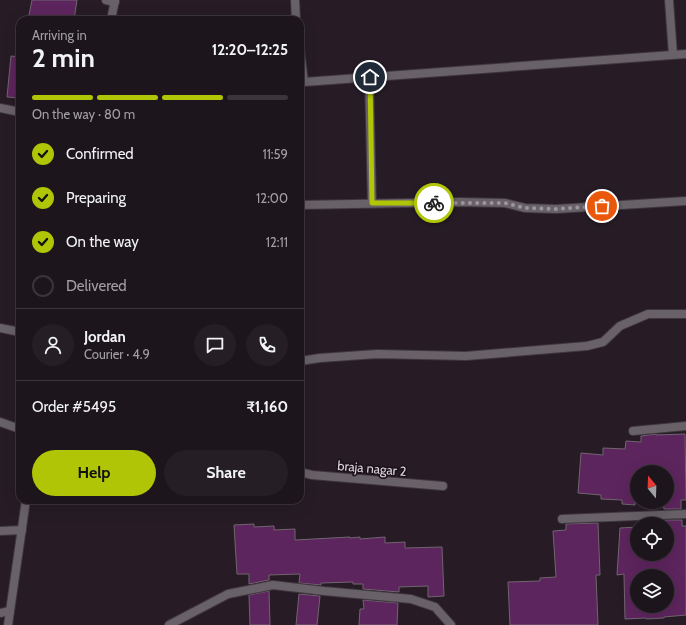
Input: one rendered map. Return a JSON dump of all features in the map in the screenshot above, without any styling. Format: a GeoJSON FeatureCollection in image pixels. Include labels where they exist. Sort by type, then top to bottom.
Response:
{"type":"FeatureCollection","features":[{"type":"Feature","properties":{"kind":"street"},"geometry":{"type":"LineString","coordinates":[[295,0],[296,16]]}},
{"type":"Feature","properties":{"kind":"street"},"geometry":{"type":"LineString","coordinates":[[669,0],[673,55]]}},
{"type":"Feature","properties":{"kind":"street"},"geometry":{"type":"LineString","coordinates":[[111,16],[112,1]]}},
{"type":"Feature","properties":{"kind":"street"},"geometry":{"type":"LineString","coordinates":[[304,82],[686,54]]}},
{"type":"Feature","properties":{"kind":"street"},"geometry":{"type":"LineString","coordinates":[[370,77],[372,203]]}},
{"type":"Feature","properties":{"kind":"street"},"geometry":{"type":"LineString","coordinates":[[0,108],[16,111]]}},
{"type":"Feature","properties":{"kind":"street"},"geometry":{"type":"LineString","coordinates":[[304,204],[459,202],[505,203],[525,208],[556,209],[686,201]]}},
{"type":"Feature","properties":{"kind":"street"},"geometry":{"type":"LineString","coordinates":[[304,360],[377,354],[466,356],[587,346],[603,342],[620,326],[648,314],[686,314]]}},
{"type":"Feature","properties":{"kind":"street"},"geometry":{"type":"LineString","coordinates":[[0,328],[16,331]]}},
{"type":"Feature","properties":{"kind":"street"},"geometry":{"type":"LineString","coordinates":[[0,422],[16,428]]}},
{"type":"Feature","properties":{"kind":"street"},"geometry":{"type":"LineString","coordinates":[[633,430],[686,426]]}},
{"type":"Feature","properties":{"kind":"street","name":"braja nagar 2"},"geometry":{"type":"LineString","coordinates":[[304,473],[312,475],[443,486]]}},
{"type":"Feature","properties":{"kind":"street"},"geometry":{"type":"LineString","coordinates":[[8,625],[25,504]]}},
{"type":"Feature","properties":{"kind":"street"},"geometry":{"type":"LineString","coordinates":[[562,519],[686,514]]}},
{"type":"Feature","properties":{"kind":"street"},"geometry":{"type":"LineString","coordinates":[[0,531],[22,530]]}},
{"type":"Feature","properties":{"kind":"street"},"geometry":{"type":"LineString","coordinates":[[169,625],[228,594],[273,585],[411,599],[435,607],[452,625]]}},
{"type":"Feature","properties":{"kind":"street"},"geometry":{"type":"LineString","coordinates":[[0,613],[10,611]]}},
{"type":"Feature","properties":{"kind":"building"},"geometry":{"type":"Polygon","coordinates":[[[32,0],[77,0],[75,16],[29,16],[32,0]]]}},
{"type":"Feature","properties":{"kind":"building"},"geometry":{"type":"Polygon","coordinates":[[[11,56],[16,57],[16,98],[7,97],[11,56]]]}},
{"type":"Feature","properties":{"kind":"building"},"geometry":{"type":"Polygon","coordinates":[[[656,434],[685,434],[686,500],[681,500],[681,509],[674,509],[674,465],[630,465],[630,505],[622,504],[622,500],[601,499],[601,495],[578,493],[581,453],[603,455],[603,448],[625,449],[626,441],[641,442],[641,436],[656,434]]]}},
{"type":"Feature","properties":{"kind":"building"},"geometry":{"type":"Polygon","coordinates":[[[674,520],[682,520],[682,526],[686,526],[686,615],[664,618],[625,619],[624,574],[617,575],[620,528],[630,527],[630,561],[674,561],[674,520]]]}},
{"type":"Feature","properties":{"kind":"building"},"geometry":{"type":"Polygon","coordinates":[[[598,523],[600,575],[596,575],[598,625],[510,625],[508,582],[540,581],[540,578],[556,577],[553,531],[566,530],[566,524],[598,523]]]}},
{"type":"Feature","properties":{"kind":"building"},"geometry":{"type":"Polygon","coordinates":[[[254,524],[254,527],[274,526],[274,530],[295,529],[295,540],[385,537],[385,543],[405,542],[405,548],[442,547],[444,596],[428,597],[428,586],[399,587],[399,592],[363,589],[363,584],[353,584],[353,582],[321,583],[321,585],[299,583],[300,574],[269,575],[269,580],[249,584],[249,574],[237,574],[234,525],[254,524]]]}},
{"type":"Feature","properties":{"kind":"building"},"geometry":{"type":"Polygon","coordinates":[[[269,591],[270,625],[250,625],[249,595],[269,591]]]}},
{"type":"Feature","properties":{"kind":"building"},"geometry":{"type":"Polygon","coordinates":[[[299,594],[320,596],[317,625],[296,625],[299,594]]]}},
{"type":"Feature","properties":{"kind":"building"},"geometry":{"type":"Polygon","coordinates":[[[363,600],[398,603],[397,625],[359,625],[360,609],[364,609],[363,600]]]}},
{"type":"Feature","properties":{"kind":"way so far"},"geometry":{"type":"LineString","coordinates":[[434,203],[505,203],[525,208],[556,209],[602,206]]}},
{"type":"Feature","properties":{"kind":"route"},"geometry":{"type":"LineString","coordinates":[[370,77],[372,203],[434,203]]}}]}
